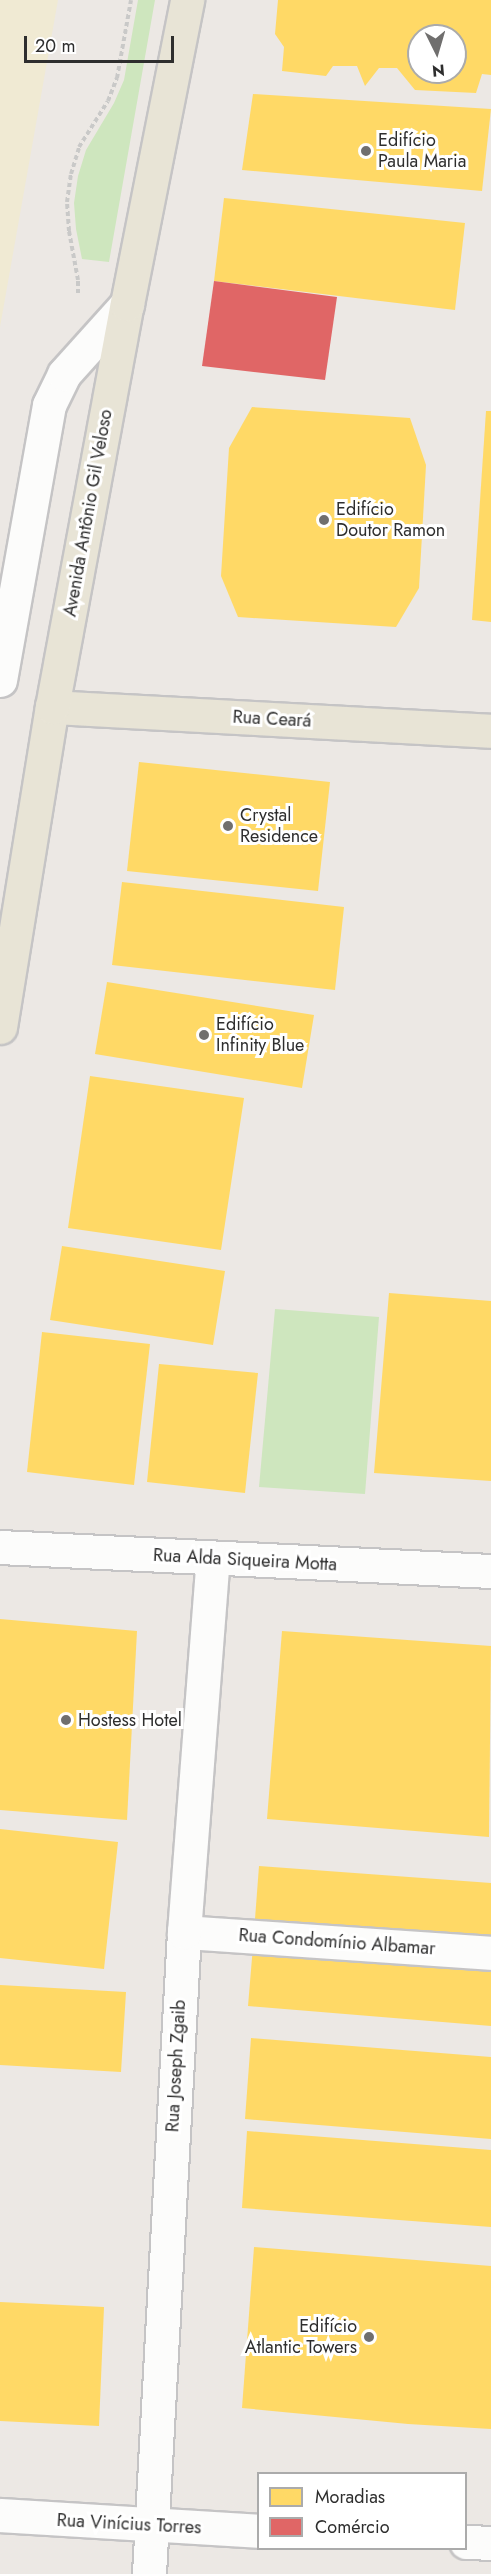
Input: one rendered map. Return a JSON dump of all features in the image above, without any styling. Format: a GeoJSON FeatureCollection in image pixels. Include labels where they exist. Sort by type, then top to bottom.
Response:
{"type":"FeatureCollection","features":[{"type":"Feature","properties":{"kind":"main road","name":"Avenida Antônio Gil Veloso"},"geometry":{"type":"LineString","coordinates":[[0,1027],[52,707],[127,304],[187,0]]}},
{"type":"Feature","properties":{"kind":"main road","name":"Rua Ceará"},"geometry":{"type":"LineString","coordinates":[[52,707],[491,732]]}},
{"type":"Feature","properties":{"kind":"street"},"geometry":{"type":"LineString","coordinates":[[0,680],[49,405],[64,374],[127,304]]}},
{"type":"Feature","properties":{"kind":"street","name":"Rua Alda Siqueira Motta"},"geometry":{"type":"LineString","coordinates":[[0,1547],[491,1571]]}},
{"type":"Feature","properties":{"kind":"street","name":"Rua Joseph Zgaib"},"geometry":{"type":"LineString","coordinates":[[149,2574],[184,1932],[213,1559]]}},
{"type":"Feature","properties":{"kind":"street","name":"Rua Condomínio Albamar"},"geometry":{"type":"LineString","coordinates":[[184,1932],[491,1953]]}},
{"type":"Feature","properties":{"kind":"street","name":"Rua Vinícius Torres"},"geometry":{"type":"LineString","coordinates":[[0,2516],[257,2531]]}},
{"type":"Feature","properties":{"kind":"street"},"geometry":{"type":"LineString","coordinates":[[467,2542],[491,2543]]}},
{"type":"Feature","properties":{"kind":"path"},"geometry":{"type":"LineString","coordinates":[[77,302],[78,280],[69,231],[67,202],[71,174],[79,147],[108,100],[117,78],[131,0]]}},
{"type":"Feature","properties":{"kind":"green space"},"geometry":{"type":"Polygon","coordinates":[[[138,0],[155,0],[109,262],[82,259],[74,203],[78,176],[86,150],[114,103],[124,80],[138,0]]]}},
{"type":"Feature","properties":{"kind":"green space"},"geometry":{"type":"Polygon","coordinates":[[[275,1309],[379,1317],[365,1494],[259,1487],[275,1309]]]}},
{"type":"Feature","properties":{"kind":"sand"},"geometry":{"type":"Polygon","coordinates":[[[0,0],[58,0],[0,327],[0,0]]]}},
{"type":"Feature","properties":{"kind":"building: Moradias"},"geometry":{"type":"Polygon","coordinates":[[[278,0],[491,0],[491,75],[482,74],[476,93],[415,90],[410,84],[467,84],[467,24],[407,24],[407,80],[397,68],[379,68],[365,86],[357,66],[333,66],[326,76],[282,71],[284,47],[275,34],[278,0]]]}},
{"type":"Feature","properties":{"kind":"building: Moradias","name":"Edifício Paula Maria"},"geometry":{"type":"Polygon","coordinates":[[[253,94],[491,109],[482,191],[242,170],[253,94]]]}},
{"type":"Feature","properties":{"kind":"building: Moradias"},"geometry":{"type":"Polygon","coordinates":[[[224,198],[465,223],[455,310],[214,281],[224,198]]]}},
{"type":"Feature","properties":{"kind":"building: Moradias","name":"Edifício Doutor Ramon"},"geometry":{"type":"Polygon","coordinates":[[[252,407],[410,418],[426,465],[419,588],[396,627],[238,617],[221,576],[229,448],[252,407]]]}},
{"type":"Feature","properties":{"kind":"building: Moradias"},"geometry":{"type":"Polygon","coordinates":[[[486,411],[491,411],[491,622],[472,620],[486,411]]]}},
{"type":"Feature","properties":{"kind":"building: Moradias","name":"Crystal Residence"},"geometry":{"type":"Polygon","coordinates":[[[139,762],[330,782],[318,891],[127,871],[139,762]]]}},
{"type":"Feature","properties":{"kind":"building: Moradias"},"geometry":{"type":"Polygon","coordinates":[[[122,882],[344,907],[335,990],[112,965],[122,882]]]}},
{"type":"Feature","properties":{"kind":"building: Moradias","name":"Edifício Infinity Blue"},"geometry":{"type":"Polygon","coordinates":[[[107,982],[314,1015],[302,1088],[95,1054],[107,982]]]}},
{"type":"Feature","properties":{"kind":"building: Moradias"},"geometry":{"type":"Polygon","coordinates":[[[90,1076],[244,1098],[221,1250],[68,1228],[90,1076]]]}},
{"type":"Feature","properties":{"kind":"building: Moradias"},"geometry":{"type":"Polygon","coordinates":[[[62,1246],[225,1271],[213,1345],[50,1320],[62,1246]]]}},
{"type":"Feature","properties":{"kind":"building: Moradias"},"geometry":{"type":"Polygon","coordinates":[[[389,1293],[491,1301],[491,1481],[374,1473],[389,1293]]]}},
{"type":"Feature","properties":{"kind":"building: Moradias"},"geometry":{"type":"Polygon","coordinates":[[[42,1332],[150,1344],[134,1485],[27,1472],[42,1332]]]}},
{"type":"Feature","properties":{"kind":"building: Moradias"},"geometry":{"type":"Polygon","coordinates":[[[159,1364],[258,1373],[245,1493],[147,1482],[159,1364]]]}},
{"type":"Feature","properties":{"kind":"building: Moradias","name":"Hostess Hotel"},"geometry":{"type":"Polygon","coordinates":[[[0,1619],[137,1631],[127,1820],[0,1810],[0,1619]]]}},
{"type":"Feature","properties":{"kind":"building: Moradias"},"geometry":{"type":"Polygon","coordinates":[[[282,1631],[491,1646],[489,1837],[267,1819],[282,1631]]]}},
{"type":"Feature","properties":{"kind":"building: Moradias"},"geometry":{"type":"Polygon","coordinates":[[[0,1829],[118,1842],[104,1969],[0,1958],[0,1829]]]}},
{"type":"Feature","properties":{"kind":"building: Moradias"},"geometry":{"type":"Polygon","coordinates":[[[259,1866],[491,1883],[491,1936],[255,1919],[259,1866]]]}},
{"type":"Feature","properties":{"kind":"building: Moradias"},"geometry":{"type":"Polygon","coordinates":[[[253,1946],[491,1967],[491,2026],[248,2006],[253,1946]]]}},
{"type":"Feature","properties":{"kind":"building: Moradias"},"geometry":{"type":"Polygon","coordinates":[[[0,1985],[126,1992],[121,2072],[0,2065],[0,1985]]]}},
{"type":"Feature","properties":{"kind":"building: Moradias"},"geometry":{"type":"Polygon","coordinates":[[[251,2038],[491,2057],[491,2139],[245,2119],[251,2038]]]}},
{"type":"Feature","properties":{"kind":"building: Moradias"},"geometry":{"type":"Polygon","coordinates":[[[247,2131],[491,2150],[491,2227],[242,2208],[247,2131]]]}},
{"type":"Feature","properties":{"kind":"building: Moradias","name":"Edifício Atlantic Towers"},"geometry":{"type":"Polygon","coordinates":[[[254,2247],[491,2266],[491,2429],[408,2424],[242,2408],[254,2247]]]}},
{"type":"Feature","properties":{"kind":"building: Moradias"},"geometry":{"type":"Polygon","coordinates":[[[0,2302],[104,2307],[99,2426],[0,2421],[0,2302]]]}},
{"type":"Feature","properties":{"kind":"building: Comércio"},"geometry":{"type":"Polygon","coordinates":[[[214,281],[337,297],[325,380],[202,366],[214,281]]]}},
{"type":"Feature","properties":{"kind":"place","name":"Edifício Paula Maria"},"geometry":{"type":"Point","coordinates":[366,151]}},
{"type":"Feature","properties":{"kind":"place","name":"Edifício Doutor Ramon"},"geometry":{"type":"Point","coordinates":[324,520]}},
{"type":"Feature","properties":{"kind":"place","name":"Crystal Residence"},"geometry":{"type":"Point","coordinates":[228,826]}},
{"type":"Feature","properties":{"kind":"place","name":"Edifício Infinity Blue"},"geometry":{"type":"Point","coordinates":[204,1035]}},
{"type":"Feature","properties":{"kind":"place","name":"Hostess Hotel"},"geometry":{"type":"Point","coordinates":[66,1720]}},
{"type":"Feature","properties":{"kind":"place","name":"Edifício Atlantic Towers"},"geometry":{"type":"Point","coordinates":[369,2337]}}]}
